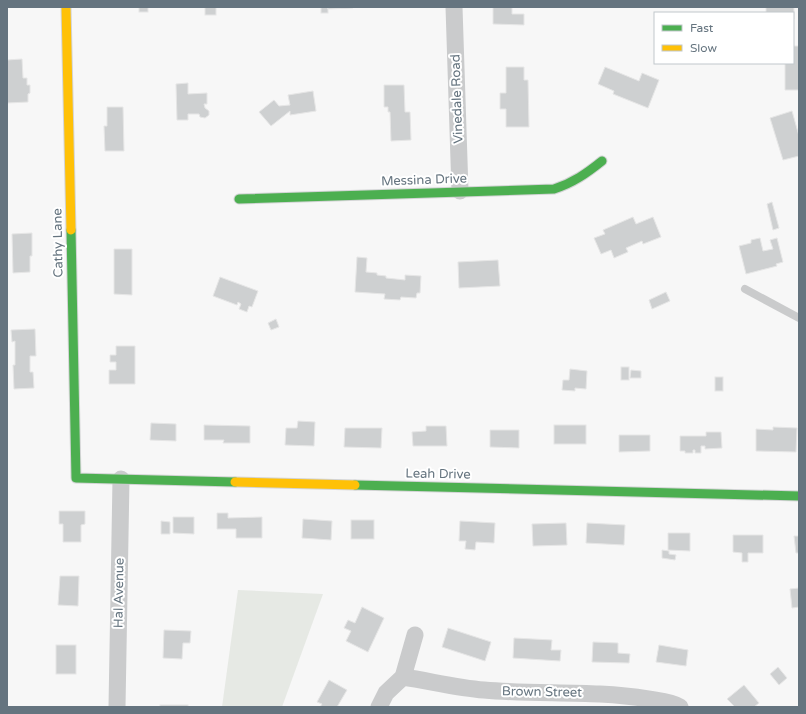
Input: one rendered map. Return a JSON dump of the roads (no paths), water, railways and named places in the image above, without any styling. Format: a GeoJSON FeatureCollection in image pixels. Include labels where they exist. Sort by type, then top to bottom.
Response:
{"type":"FeatureCollection","features":[{"type":"Feature","properties":{"kind":"street","name":"Cathy Lane"},"geometry":{"type":"LineString","coordinates":[[66,7],[76,478]]}},
{"type":"Feature","properties":{"kind":"street","name":"Vinedale Road"},"geometry":{"type":"LineString","coordinates":[[454,7],[460,191]]}},
{"type":"Feature","properties":{"kind":"street","name":"Messina Drive"},"geometry":{"type":"LineString","coordinates":[[240,199],[554,189],[582,178],[602,161]]}},
{"type":"Feature","properties":{"kind":"street","name":"Leah Drive"},"geometry":{"type":"LineString","coordinates":[[76,478],[799,496]]}},
{"type":"Feature","properties":{"kind":"street","name":"Hal Avenue"},"geometry":{"type":"LineString","coordinates":[[117,707],[121,479]]}},
{"type":"Feature","properties":{"kind":"street"},"geometry":{"type":"LineString","coordinates":[[379,707],[386,693],[403,677],[415,635]]}},
{"type":"Feature","properties":{"kind":"street","name":"Brown Street"},"geometry":{"type":"LineString","coordinates":[[403,677],[484,690],[595,693],[635,697],[673,703],[680,707]]}},
{"type":"Feature","properties":{"kind":"lane"},"geometry":{"type":"LineString","coordinates":[[746,289],[799,318]]}}]}
